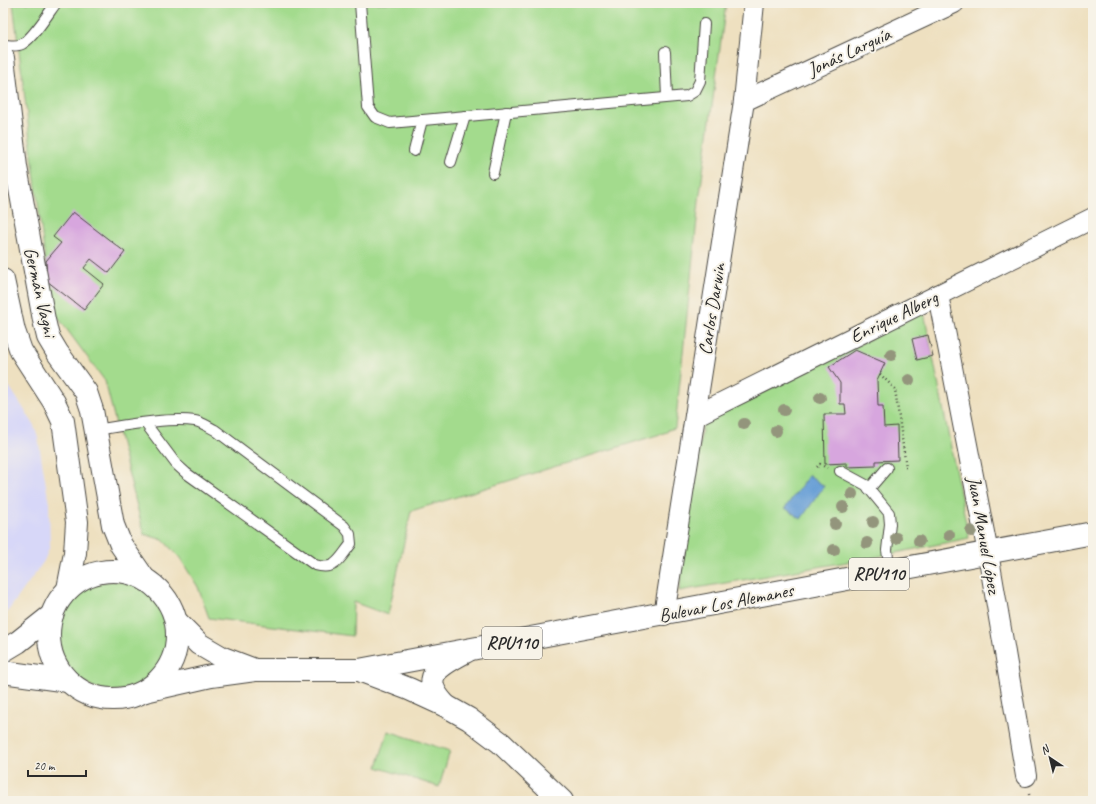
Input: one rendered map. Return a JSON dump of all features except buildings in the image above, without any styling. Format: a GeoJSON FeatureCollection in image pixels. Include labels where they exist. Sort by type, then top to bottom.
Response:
{"type":"FeatureCollection","features":[{"type":"Feature","properties":{"kind":"main road","name":"Germán Vagni"},"geometry":{"type":"LineString","coordinates":[[3,58],[16,167],[48,337],[86,392],[92,410],[94,430],[113,525],[121,545],[142,577]]}},
{"type":"Feature","properties":{"kind":"main road"},"geometry":{"type":"LineString","coordinates":[[3,192],[16,167]]}},
{"type":"Feature","properties":{"kind":"main road","name":"Germán Vagni"},"geometry":{"type":"LineString","coordinates":[[3,280],[14,331],[21,351],[54,402],[63,421],[77,522],[75,553],[68,589]]}},
{"type":"Feature","properties":{"kind":"main road","name":"Bulevar Los Alemanes"},"geometry":{"type":"LineString","coordinates":[[359,670],[1093,534]]}},
{"type":"Feature","properties":{"kind":"main road"},"geometry":{"type":"LineString","coordinates":[[145,691],[163,675],[171,663],[177,643],[176,622],[172,608],[154,585],[142,577],[120,571],[102,571],[84,577],[68,589],[56,605],[52,615],[48,635],[52,655],[58,669],[77,689],[99,698],[123,698],[145,691],[211,676],[255,670],[359,670],[409,689],[446,706],[484,729],[501,743],[562,801]]}},
{"type":"Feature","properties":{"kind":"main road"},"geometry":{"type":"LineString","coordinates":[[3,651],[18,642],[52,615]]}},
{"type":"Feature","properties":{"kind":"main road"},"geometry":{"type":"LineString","coordinates":[[176,622],[199,644],[223,658],[255,670]]}},
{"type":"Feature","properties":{"kind":"main road"},"geometry":{"type":"LineString","coordinates":[[446,706],[436,695],[433,688],[433,678],[443,665],[467,651]]}},
{"type":"Feature","properties":{"kind":"main road"},"geometry":{"type":"LineString","coordinates":[[3,672],[68,681]]}},
{"type":"Feature","properties":{"kind":"street","name":"Carlos Darwin"},"geometry":{"type":"LineString","coordinates":[[664,614],[744,101],[754,3]]}},
{"type":"Feature","properties":{"kind":"street","name":"Jonás Larguía"},"geometry":{"type":"LineString","coordinates":[[744,101],[954,3]]}},
{"type":"Feature","properties":{"kind":"street","name":"Enrique Alberg"},"geometry":{"type":"LineString","coordinates":[[695,416],[1093,218]]}},
{"type":"Feature","properties":{"kind":"street","name":"Juan Manuel López"},"geometry":{"type":"LineString","coordinates":[[938,295],[988,554],[1026,776]]}},
{"type":"Feature","properties":{"kind":"lane"},"geometry":{"type":"LineString","coordinates":[[3,45],[14,46],[22,44],[56,3]]}},
{"type":"Feature","properties":{"kind":"lane"},"geometry":{"type":"LineString","coordinates":[[360,3],[368,107],[375,117],[390,123],[687,96],[695,91],[700,81],[704,24]]}},
{"type":"Feature","properties":{"kind":"lane"},"geometry":{"type":"LineString","coordinates":[[665,52],[667,97]]}},
{"type":"Feature","properties":{"kind":"lane"},"geometry":{"type":"LineString","coordinates":[[493,173],[506,112]]}},
{"type":"Feature","properties":{"kind":"lane"},"geometry":{"type":"LineString","coordinates":[[451,162],[465,116]]}},
{"type":"Feature","properties":{"kind":"lane"},"geometry":{"type":"LineString","coordinates":[[414,151],[422,120]]}},
{"type":"Feature","properties":{"kind":"lane"},"geometry":{"type":"LineString","coordinates":[[94,430],[146,424],[196,421],[215,430],[344,526],[350,534],[351,544],[335,564],[326,568],[315,565],[186,474],[176,464],[146,424]]}},
{"type":"Feature","properties":{"kind":"lane"},"geometry":{"type":"LineString","coordinates":[[869,489],[888,468]]}},
{"type":"Feature","properties":{"kind":"lane"},"geometry":{"type":"LineString","coordinates":[[840,471],[869,489],[889,513],[890,524],[887,550],[890,572]]}},
{"type":"Feature","properties":{"kind":"path"},"geometry":{"type":"LineString","coordinates":[[880,374],[895,389],[906,466],[888,468]]}},
{"type":"Feature","properties":{"kind":"shaded area"},"geometry":{"type":"Polygon","coordinates":[[[3,377],[33,423],[38,438],[49,503],[50,546],[44,561],[3,618],[3,377]]]}},
{"type":"Feature","properties":{"kind":"green space"},"geometry":{"type":"Polygon","coordinates":[[[13,3],[726,3],[699,201],[675,428],[668,430],[667,432],[411,511],[388,615],[353,602],[352,636],[209,618],[198,587],[180,558],[163,540],[144,534],[105,381],[51,308],[13,3]]]}},
{"type":"Feature","properties":{"kind":"green space"},"geometry":{"type":"Polygon","coordinates":[[[924,312],[969,538],[876,557],[679,591],[703,422],[924,312]]]}},
{"type":"Feature","properties":{"kind":"green space"},"geometry":{"type":"Polygon","coordinates":[[[114,581],[135,585],[145,590],[153,597],[160,605],[165,615],[169,636],[165,657],[160,667],[153,675],[145,682],[135,687],[114,691],[93,687],[83,682],[75,675],[68,667],[63,657],[59,636],[63,615],[68,605],[75,597],[83,590],[93,585],[114,581]]]}},
{"type":"Feature","properties":{"kind":"green space"},"geometry":{"type":"Polygon","coordinates":[[[388,731],[450,751],[439,787],[377,767],[388,731]]]}},
{"type":"Feature","properties":{"kind":"water"},"geometry":{"type":"Polygon","coordinates":[[[809,475],[824,486],[801,519],[785,508],[809,475]]]}}]}
